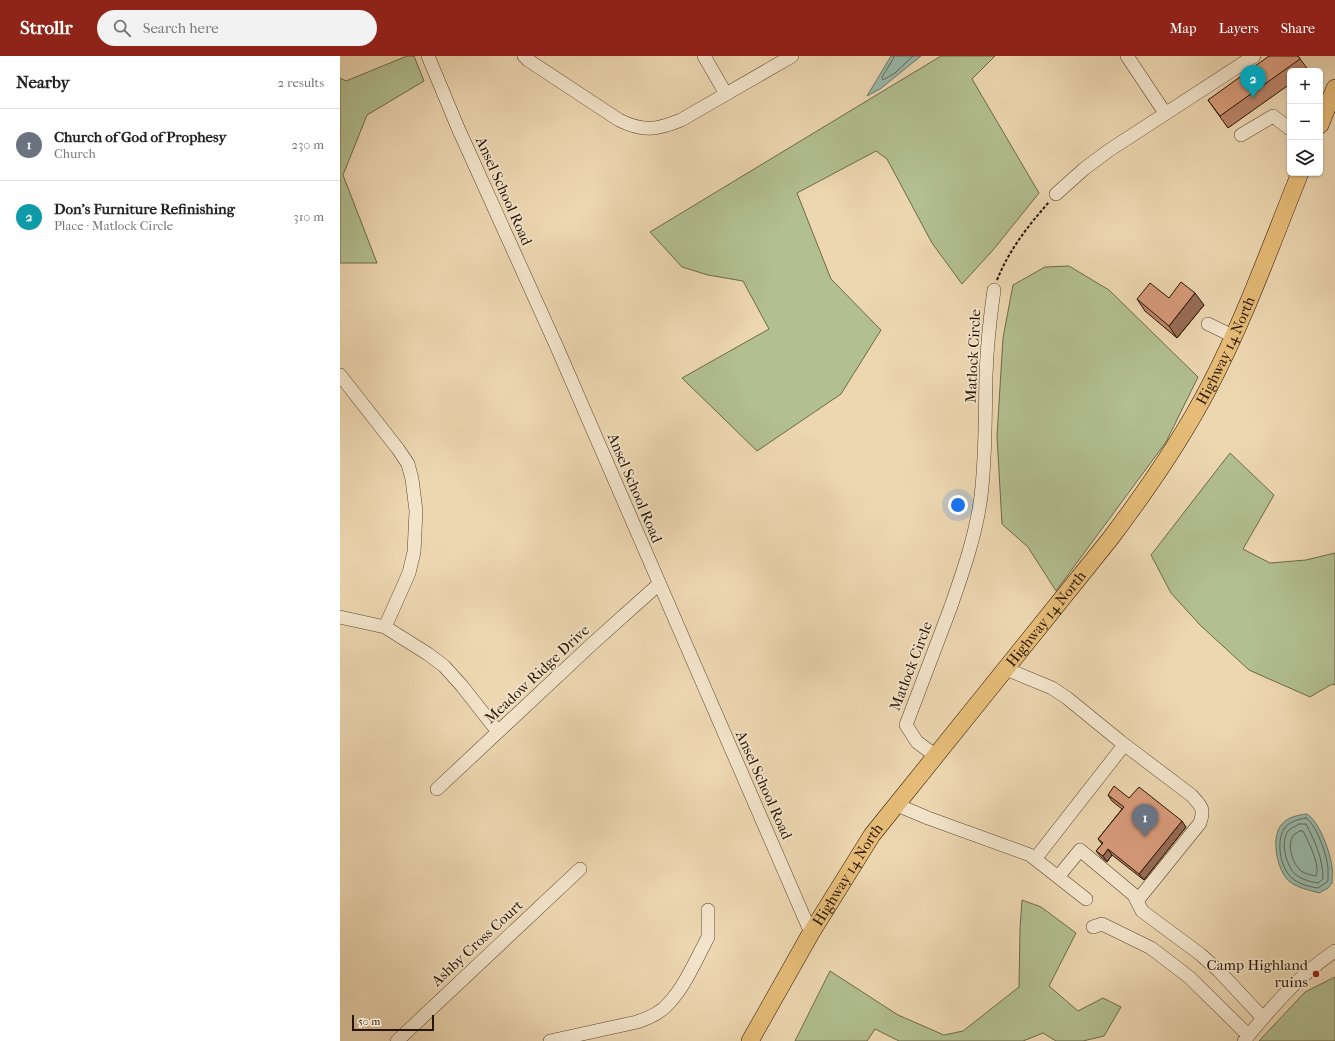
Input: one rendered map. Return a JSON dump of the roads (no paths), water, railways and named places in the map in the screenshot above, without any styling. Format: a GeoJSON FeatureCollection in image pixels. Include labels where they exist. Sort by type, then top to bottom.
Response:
{"type":"FeatureCollection","features":[{"type":"Feature","properties":{"kind":"main road"},"geometry":{"type":"LineString","coordinates":[[1323,118],[1335,88]]}},
{"type":"Feature","properties":{"kind":"main road","name":"Highway 14 North"},"geometry":{"type":"LineString","coordinates":[[750,1041],[811,933],[872,835],[1110,539],[1146,491],[1178,442],[1209,387],[1233,336],[1299,176]]}},
{"type":"Feature","properties":{"kind":"street","name":"Ansel School Road"},"geometry":{"type":"LineString","coordinates":[[428,56],[458,128],[568,372],[811,933]]}},
{"type":"Feature","properties":{"kind":"street"},"geometry":{"type":"LineString","coordinates":[[524,56],[619,120],[642,128],[657,128],[681,120],[792,56]]}},
{"type":"Feature","properties":{"kind":"street"},"geometry":{"type":"LineString","coordinates":[[704,56],[726,94]]}},
{"type":"Feature","properties":{"kind":"street"},"geometry":{"type":"LineString","coordinates":[[1127,56],[1165,113]]}},
{"type":"Feature","properties":{"kind":"street"},"geometry":{"type":"LineString","coordinates":[[1056,194],[1074,177],[1096,160],[1165,113],[1254,56]]}},
{"type":"Feature","properties":{"kind":"street"},"geometry":{"type":"LineString","coordinates":[[1241,135],[1273,116],[1287,127]]}},
{"type":"Feature","properties":{"kind":"street","name":"Matlock Circle"},"geometry":{"type":"LineString","coordinates":[[936,756],[917,742],[906,725],[958,585],[976,526],[981,496],[984,461],[986,373],[994,290]]}},
{"type":"Feature","properties":{"kind":"street"},"geometry":{"type":"LineString","coordinates":[[1208,324],[1233,336]]}},
{"type":"Feature","properties":{"kind":"street"},"geometry":{"type":"LineString","coordinates":[[340,375],[403,456],[408,464],[414,490],[416,511],[414,552],[410,573],[385,627]]}},
{"type":"Feature","properties":{"kind":"street","name":"Meadow Ridge Drive"},"geometry":{"type":"LineString","coordinates":[[437,788],[659,584]]}},
{"type":"Feature","properties":{"kind":"street"},"geometry":{"type":"LineString","coordinates":[[340,617],[385,627],[428,654],[444,666],[462,686],[498,732]]}},
{"type":"Feature","properties":{"kind":"street"},"geometry":{"type":"LineString","coordinates":[[1006,669],[1052,688],[1062,695],[1124,745],[1191,795],[1201,806],[1203,813],[1200,823],[1137,901]]}},
{"type":"Feature","properties":{"kind":"street"},"geometry":{"type":"LineString","coordinates":[[1034,859],[1124,745]]}},
{"type":"Feature","properties":{"kind":"street"},"geometry":{"type":"LineString","coordinates":[[897,804],[928,818],[1030,855],[1086,899]]}},
{"type":"Feature","properties":{"kind":"street"},"geometry":{"type":"LineString","coordinates":[[1058,877],[1080,850],[1134,895],[1142,911],[1200,954],[1219,971],[1263,1018]]}},
{"type":"Feature","properties":{"kind":"street","name":"Ashby Cross Court"},"geometry":{"type":"LineString","coordinates":[[397,1041],[580,869]]}},
{"type":"Feature","properties":{"kind":"street"},"geometry":{"type":"LineString","coordinates":[[550,1041],[637,1022],[646,1019],[669,1004],[676,995],[708,937],[708,910]]}},
{"type":"Feature","properties":{"kind":"street"},"geometry":{"type":"LineString","coordinates":[[1093,927],[1102,924],[1151,948],[1189,977],[1246,1038],[1302,976],[1335,951]]}},
{"type":"Feature","properties":{"kind":"water"},"geometry":{"type":"Polygon","coordinates":[[[891,56],[921,56],[880,89],[867,96],[891,56]]]}},
{"type":"Feature","properties":{"kind":"water"},"geometry":{"type":"Polygon","coordinates":[[[1307,814],[1312,818],[1324,838],[1332,867],[1332,883],[1328,888],[1319,893],[1290,882],[1282,871],[1277,854],[1276,837],[1282,824],[1290,818],[1307,814]]]}},
{"type":"Feature","properties":{"kind":"place","name":"Don's Furniture Refinishing"},"geometry":{"type":"Point","coordinates":[1253,98]}},
{"type":"Feature","properties":{"kind":"place","name":"Church of God of Prophesy"},"geometry":{"type":"Point","coordinates":[1145,837]}},
{"type":"Feature","properties":{"kind":"place","name":"Camp Highland ruins"},"geometry":{"type":"Point","coordinates":[1316,974]}}]}
